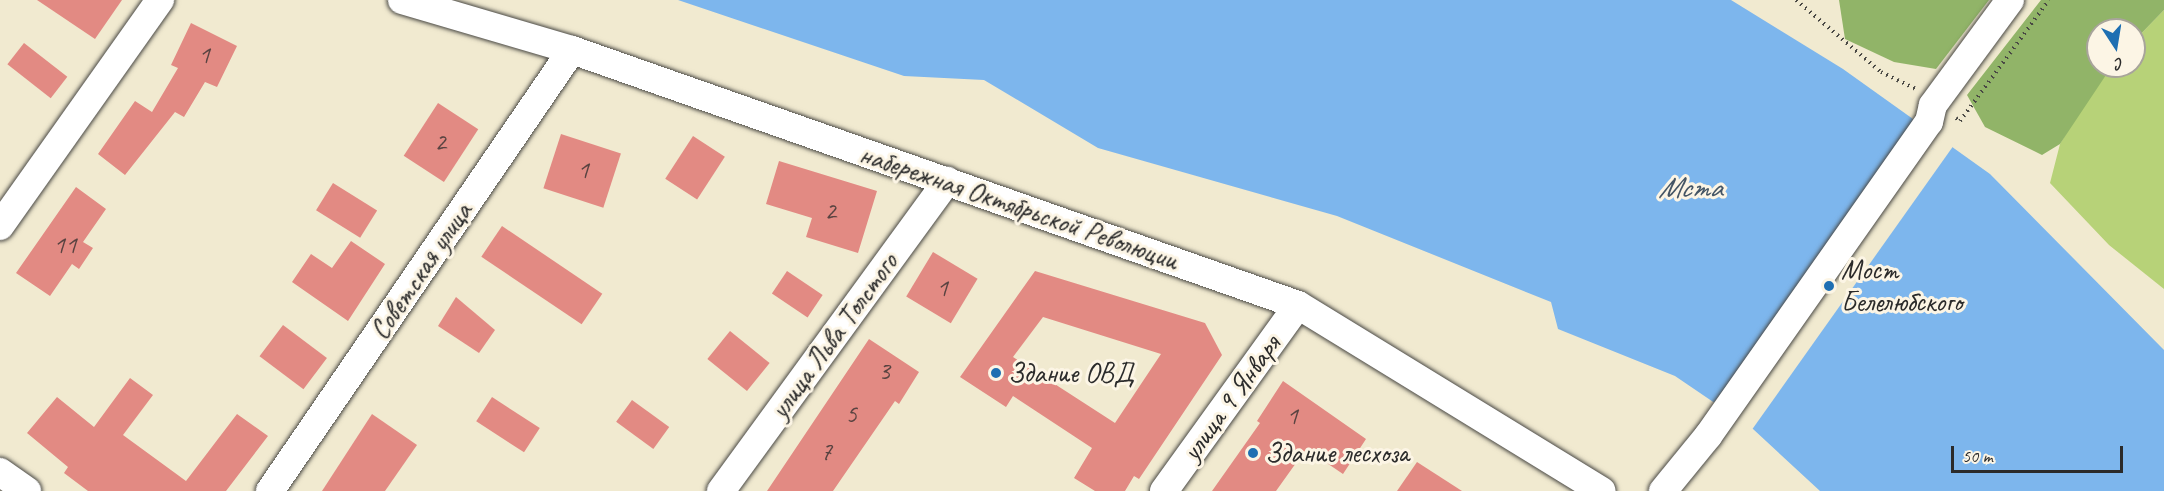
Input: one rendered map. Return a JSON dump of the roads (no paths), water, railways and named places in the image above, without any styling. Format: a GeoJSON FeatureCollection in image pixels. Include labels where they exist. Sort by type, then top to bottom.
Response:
{"type":"FeatureCollection","features":[{"type":"Feature","properties":{"kind":"street"},"geometry":{"type":"LineString","coordinates":[[0,226],[160,0]]}},
{"type":"Feature","properties":{"kind":"street","name":"набережная Октябрьской Революции"},"geometry":{"type":"LineString","coordinates":[[402,0],[572,50],[1298,305],[1601,491]]}},
{"type":"Feature","properties":{"kind":"street"},"geometry":{"type":"LineString","coordinates":[[1663,491],[1708,436],[2010,0]]}},
{"type":"Feature","properties":{"kind":"street","name":"Советская улица"},"geometry":{"type":"LineString","coordinates":[[270,491],[572,50]]}},
{"type":"Feature","properties":{"kind":"street","name":"улица Льва Толстого"},"geometry":{"type":"LineString","coordinates":[[721,491],[947,181]]}},
{"type":"Feature","properties":{"kind":"street","name":"улица 9 Января"},"geometry":{"type":"LineString","coordinates":[[1164,491],[1298,305]]}},
{"type":"Feature","properties":{"kind":"street"},"geometry":{"type":"LineString","coordinates":[[0,472],[27,491]]}},
{"type":"Feature","properties":{"kind":"water","name":"Мста"},"geometry":{"type":"Polygon","coordinates":[[[678,0],[1731,0],[1843,69],[1990,174],[2164,350],[2164,491],[1820,491],[1753,429],[1675,376],[1558,329],[1551,302],[1337,216],[1098,148],[984,80],[904,76],[678,0]]]}},
{"type":"Feature","properties":{"kind":"place","name":"Мост Белелюбского"},"geometry":{"type":"Point","coordinates":[1829,286]}},
{"type":"Feature","properties":{"kind":"place","name":"Здание ОВД"},"geometry":{"type":"Point","coordinates":[996,373]}},
{"type":"Feature","properties":{"kind":"place","name":"Здание лесхоза"},"geometry":{"type":"Point","coordinates":[1253,453]}}]}
